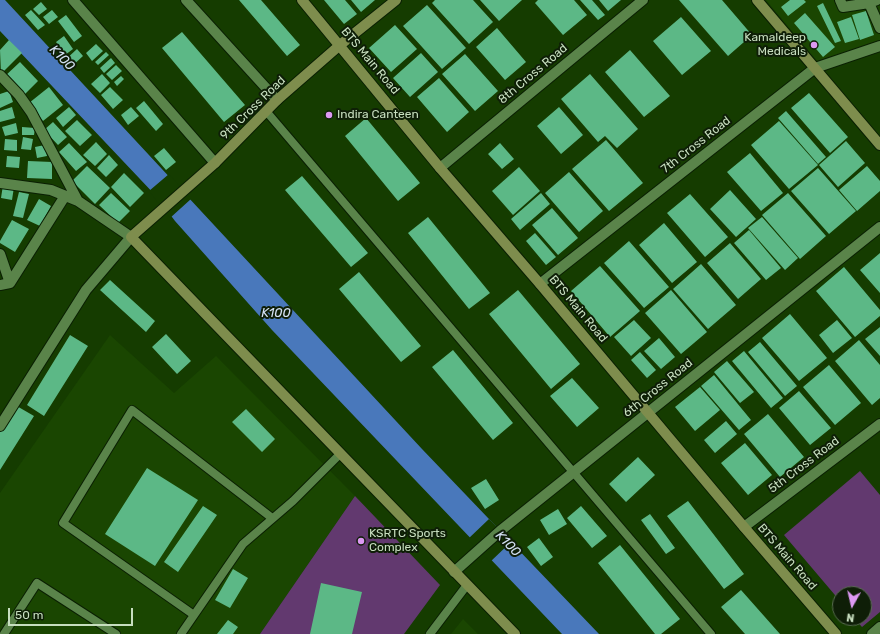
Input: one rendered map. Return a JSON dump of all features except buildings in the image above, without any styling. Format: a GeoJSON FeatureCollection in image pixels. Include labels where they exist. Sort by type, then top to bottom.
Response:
{"type":"FeatureCollection","features":[{"type":"Feature","properties":{"kind":"street"},"geometry":{"type":"LineString","coordinates":[[73,0],[215,163]]}},
{"type":"Feature","properties":{"kind":"street"},"geometry":{"type":"LineString","coordinates":[[186,0],[277,100]]}},
{"type":"Feature","properties":{"kind":"street","name":"BTS Main Road"},"geometry":{"type":"LineString","coordinates":[[302,0],[440,168],[836,634]]}},
{"type":"Feature","properties":{"kind":"street","name":"9th Cross Road"},"geometry":{"type":"LineString","coordinates":[[131,237],[215,163],[277,100],[396,0]]}},
{"type":"Feature","properties":{"kind":"street","name":"8th Cross Road"},"geometry":{"type":"LineString","coordinates":[[440,168],[643,0]]}},
{"type":"Feature","properties":{"kind":"street"},"geometry":{"type":"LineString","coordinates":[[757,0],[880,144]]}},
{"type":"Feature","properties":{"kind":"street"},"geometry":{"type":"LineString","coordinates":[[840,0],[843,7],[873,2],[880,28]]}},
{"type":"Feature","properties":{"kind":"street","name":"7th Cross Road"},"geometry":{"type":"LineString","coordinates":[[540,284],[815,68],[880,46]]}},
{"type":"Feature","properties":{"kind":"street"},"geometry":{"type":"LineString","coordinates":[[0,75],[19,95],[32,112],[78,201]]}},
{"type":"Feature","properties":{"kind":"street"},"geometry":{"type":"LineString","coordinates":[[0,183],[51,190],[78,201],[131,237],[515,634]]}},
{"type":"Feature","properties":{"kind":"street"},"geometry":{"type":"LineString","coordinates":[[0,285],[10,283],[64,196]]}},
{"type":"Feature","properties":{"kind":"street","name":"6th Cross Road"},"geometry":{"type":"LineString","coordinates":[[454,572],[500,531],[880,227]]}},
{"type":"Feature","properties":{"kind":"street"},"geometry":{"type":"LineString","coordinates":[[0,426],[86,290],[131,237]]}},
{"type":"Feature","properties":{"kind":"street"},"geometry":{"type":"LineString","coordinates":[[0,254],[10,283]]}},
{"type":"Feature","properties":{"kind":"street","name":"5th Cross Road"},"geometry":{"type":"LineString","coordinates":[[744,527],[880,424]]}},
{"type":"Feature","properties":{"kind":"street"},"geometry":{"type":"LineString","coordinates":[[872,634],[880,627]]}},
{"type":"Feature","properties":{"kind":"lane"},"geometry":{"type":"LineString","coordinates":[[266,111],[711,634]]}},
{"type":"Feature","properties":{"kind":"lane"},"geometry":{"type":"LineString","coordinates":[[194,615],[63,523],[132,410],[272,518]]}},
{"type":"Feature","properties":{"kind":"lane"},"geometry":{"type":"LineString","coordinates":[[181,634],[243,544],[293,501],[340,454]]}},
{"type":"Feature","properties":{"kind":"lane"},"geometry":{"type":"LineString","coordinates":[[4,634],[37,583],[116,634]]}},
{"type":"Feature","properties":{"kind":"lane"},"geometry":{"type":"LineString","coordinates":[[430,634],[467,585]]}},
{"type":"Feature","properties":{"kind":"shaded area"},"geometry":{"type":"Polygon","coordinates":[[[766,0],[880,0],[880,41],[818,62],[766,0]]]}},
{"type":"Feature","properties":{"kind":"shaded area"},"geometry":{"type":"Polygon","coordinates":[[[110,335],[174,393],[216,356],[355,496],[260,634],[0,634],[0,493],[110,335]]]}},
{"type":"Feature","properties":{"kind":"shaded area"},"geometry":{"type":"Polygon","coordinates":[[[860,471],[880,495],[880,612],[872,619],[872,586],[832,586],[832,592],[784,535],[860,471]]]}},
{"type":"Feature","properties":{"kind":"shaded area","name":"KSRTC Sports Complex"},"geometry":{"type":"Polygon","coordinates":[[[355,496],[440,585],[404,634],[260,634],[355,496]]]}},
{"type":"Feature","properties":{"kind":"shaded area"},"geometry":{"type":"Polygon","coordinates":[[[463,619],[478,634],[451,634],[463,619]]]}},
{"type":"Feature","properties":{"kind":"water","name":"K100"},"geometry":{"type":"Polygon","coordinates":[[[0,0],[5,0],[422,449],[599,634],[562,634],[272,330],[175,221],[157,197],[0,31],[0,0]]]}},
{"type":"Feature","properties":{"kind":"pier"},"geometry":{"type":"Polygon","coordinates":[[[169,174],[191,199],[170,218],[149,191],[169,174]]]}},
{"type":"Feature","properties":{"kind":"pier"},"geometry":{"type":"Polygon","coordinates":[[[489,519],[511,542],[490,562],[468,539],[489,519]]]}},
{"type":"Feature","properties":{"kind":"place","name":"Kamaldeep Medicals"},"geometry":{"type":"Point","coordinates":[814,45]}},
{"type":"Feature","properties":{"kind":"place","name":"Indira Canteen"},"geometry":{"type":"Point","coordinates":[329,115]}},
{"type":"Feature","properties":{"kind":"place","name":"KSRTC Sports Complex"},"geometry":{"type":"Point","coordinates":[361,541]}}]}
